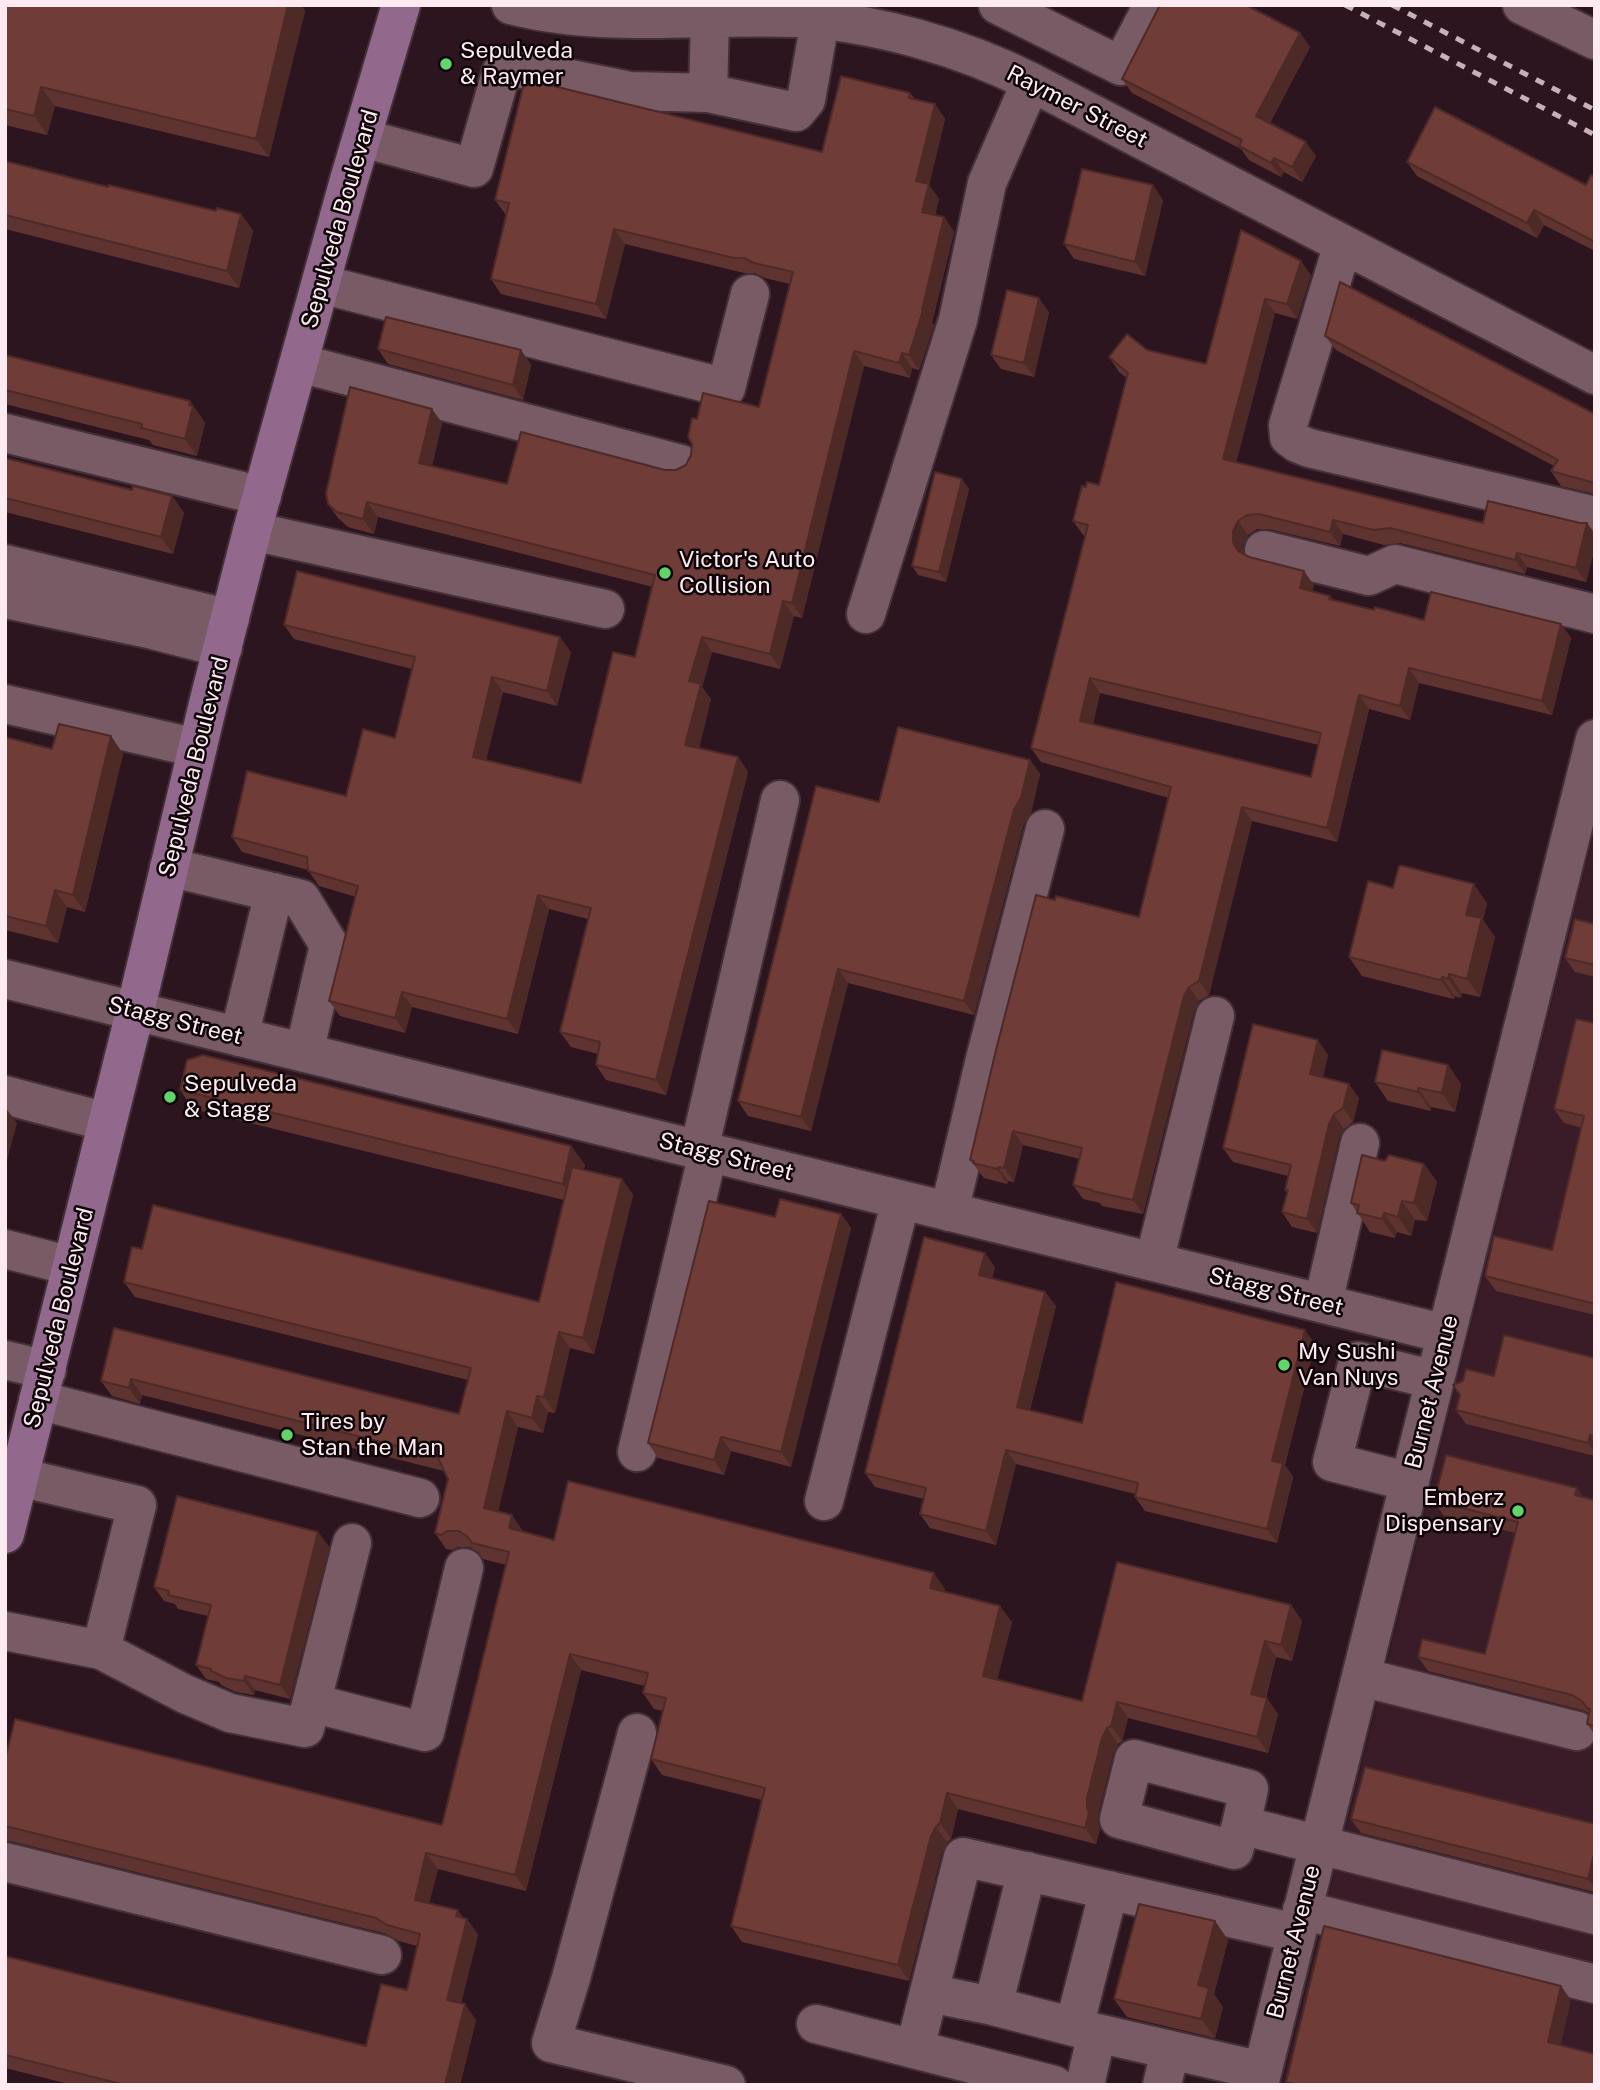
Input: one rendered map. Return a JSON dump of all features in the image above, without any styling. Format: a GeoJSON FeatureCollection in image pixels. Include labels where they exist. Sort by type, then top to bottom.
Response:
{"type":"FeatureCollection","features":[{"type":"Feature","properties":{"kind":"main road","name":"Sepulveda Boulevard"},"geometry":{"type":"LineString","coordinates":[[5,1534],[135,1012],[197,748],[257,514],[401,5]]}},
{"type":"Feature","properties":{"kind":"street","name":"Raymer Street"},"geometry":{"type":"LineString","coordinates":[[511,5],[540,13],[602,18],[797,18],[827,13],[864,27],[914,38],[974,56],[1031,82],[1595,375]]}},
{"type":"Feature","properties":{"kind":"street"},"geometry":{"type":"LineString","coordinates":[[998,5],[1121,66]]}},
{"type":"Feature","properties":{"kind":"street"},"geometry":{"type":"LineString","coordinates":[[1102,120],[1121,66],[1150,11],[1149,5]]}},
{"type":"Feature","properties":{"kind":"street"},"geometry":{"type":"LineString","coordinates":[[1522,5],[1595,40]]}},
{"type":"Feature","properties":{"kind":"street"},"geometry":{"type":"LineString","coordinates":[[362,138],[474,168],[501,74],[512,68],[631,91],[708,93],[796,112],[806,100],[827,13]]}},
{"type":"Feature","properties":{"kind":"street"},"geometry":{"type":"LineString","coordinates":[[708,93],[710,19]]}},
{"type":"Feature","properties":{"kind":"street"},"geometry":{"type":"LineString","coordinates":[[866,614],[957,320],[987,183],[1031,82]]}},
{"type":"Feature","properties":{"kind":"street"},"geometry":{"type":"LineString","coordinates":[[1343,244],[1288,425],[1289,437],[1309,448],[1595,516]]}},
{"type":"Feature","properties":{"kind":"street"},"geometry":{"type":"LineString","coordinates":[[321,284],[726,388],[750,294]]}},
{"type":"Feature","properties":{"kind":"street"},"geometry":{"type":"LineString","coordinates":[[299,363],[681,464]]}},
{"type":"Feature","properties":{"kind":"street"},"geometry":{"type":"LineString","coordinates":[[5,433],[257,514],[606,609]]}},
{"type":"Feature","properties":{"kind":"street"},"geometry":{"type":"LineString","coordinates":[[1264,551],[1369,576],[1395,564],[1595,614]]}},
{"type":"Feature","properties":{"kind":"street"},"geometry":{"type":"LineString","coordinates":[[5,564],[226,634]]}},
{"type":"Feature","properties":{"kind":"street"},"geometry":{"type":"LineString","coordinates":[[5,599],[153,630],[226,634]]}},
{"type":"Feature","properties":{"kind":"street"},"geometry":{"type":"LineString","coordinates":[[5,704],[197,748]]}},
{"type":"Feature","properties":{"kind":"street","name":"Burnet Avenue"},"geometry":{"type":"LineString","coordinates":[[1261,2078],[1446,1334],[1586,816],[1595,739]]}},
{"type":"Feature","properties":{"kind":"street"},"geometry":{"type":"LineString","coordinates":[[637,1452],[780,800]]}},
{"type":"Feature","properties":{"kind":"street"},"geometry":{"type":"LineString","coordinates":[[949,1212],[985,1059],[1045,829]]}},
{"type":"Feature","properties":{"kind":"street"},"geometry":{"type":"LineString","coordinates":[[169,867],[301,899],[328,945],[304,1053]]}},
{"type":"Feature","properties":{"kind":"street"},"geometry":{"type":"LineString","coordinates":[[239,1037],[274,892]]}},
{"type":"Feature","properties":{"kind":"street","name":"Stagg Street"},"geometry":{"type":"LineString","coordinates":[[5,979],[1446,1334]]}},
{"type":"Feature","properties":{"kind":"street"},"geometry":{"type":"LineString","coordinates":[[1154,1262],[1215,1016]]}},
{"type":"Feature","properties":{"kind":"street"},"geometry":{"type":"LineString","coordinates":[[5,1095],[107,1122]]}},
{"type":"Feature","properties":{"kind":"street"},"geometry":{"type":"LineString","coordinates":[[1323,1303],[1360,1143]]}},
{"type":"Feature","properties":{"kind":"street"},"geometry":{"type":"LineString","coordinates":[[824,1502],[901,1200]]}},
{"type":"Feature","properties":{"kind":"street"},"geometry":{"type":"LineString","coordinates":[[5,1249],[71,1266]]}},
{"type":"Feature","properties":{"kind":"street"},"geometry":{"type":"LineString","coordinates":[[5,1360],[43,1385],[420,1498]]}},
{"type":"Feature","properties":{"kind":"street"},"geometry":{"type":"LineString","coordinates":[[1410,1482],[1332,1462],[1357,1360],[1435,1380]]}},
{"type":"Feature","properties":{"kind":"street"},"geometry":{"type":"LineString","coordinates":[[19,1477],[138,1505],[101,1650]]}},
{"type":"Feature","properties":{"kind":"street"},"geometry":{"type":"LineString","coordinates":[[5,1631],[101,1650],[185,1694],[230,1713],[305,1728],[352,1543]]}},
{"type":"Feature","properties":{"kind":"street"},"geometry":{"type":"LineString","coordinates":[[312,1703],[425,1732],[464,1568]]}},
{"type":"Feature","properties":{"kind":"street"},"geometry":{"type":"LineString","coordinates":[[1361,1677],[1577,1731]]}},
{"type":"Feature","properties":{"kind":"street"},"geometry":{"type":"LineString","coordinates":[[637,1733],[551,2043],[726,2085]]}},
{"type":"Feature","properties":{"kind":"street"},"geometry":{"type":"LineString","coordinates":[[1241,1825],[1595,1915]]}},
{"type":"Feature","properties":{"kind":"street"},"geometry":{"type":"LineString","coordinates":[[915,2048],[963,1857],[1109,1890],[1299,1922],[1595,1984]]}},
{"type":"Feature","properties":{"kind":"street"},"geometry":{"type":"LineString","coordinates":[[5,1862],[382,1955]]}},
{"type":"Feature","properties":{"kind":"street"},"geometry":{"type":"LineString","coordinates":[[993,2006],[1027,1871]]}},
{"type":"Feature","properties":{"kind":"street"},"geometry":{"type":"LineString","coordinates":[[1085,2085],[1085,2030],[1109,1890]]}},
{"type":"Feature","properties":{"kind":"street"},"geometry":{"type":"LineString","coordinates":[[929,1993],[993,2006],[1085,2030],[1167,2068],[1261,2078]]}},
{"type":"Feature","properties":{"kind":"street"},"geometry":{"type":"LineString","coordinates":[[816,2024],[1054,2085]]}},
{"type":"Feature","properties":{"kind":"shaded area"},"geometry":{"type":"Polygon","coordinates":[[[1595,828],[1595,2085],[1282,2085],[1595,828]]]}},
{"type":"Feature","properties":{"kind":"building"},"geometry":{"type":"Polygon","coordinates":[[[5,5],[288,5],[256,139],[41,87],[34,116],[5,109],[5,5]]]}},
{"type":"Feature","properties":{"kind":"building"},"geometry":{"type":"Polygon","coordinates":[[[1160,5],[1246,5],[1300,33],[1256,116],[1306,142],[1292,167],[1274,158],[1271,163],[1239,146],[1242,140],[1122,79],[1160,5]]]}},
{"type":"Feature","properties":{"kind":"building"},"geometry":{"type":"Polygon","coordinates":[[[841,76],[910,93],[909,98],[935,104],[916,181],[929,184],[922,212],[944,217],[923,310],[909,355],[902,353],[899,363],[854,351],[792,603],[783,601],[770,654],[702,637],[689,681],[701,684],[685,745],[738,757],[656,1080],[596,1065],[600,1042],[560,1032],[591,908],[538,895],[507,1019],[402,992],[395,1018],[329,1001],[358,886],[308,871],[307,857],[232,837],[247,771],[346,796],[363,729],[395,738],[415,657],[284,625],[297,571],[560,637],[547,691],[492,677],[473,757],[581,783],[613,652],[635,657],[655,575],[367,502],[363,519],[337,512],[328,504],[326,493],[350,387],[432,409],[419,463],[507,484],[521,432],[665,470],[676,470],[686,465],[691,455],[692,444],[688,437],[692,418],[697,419],[703,393],[759,407],[793,272],[744,258],[734,258],[614,229],[596,304],[491,279],[509,203],[495,200],[525,79],[822,152],[841,76]]]}},
{"type":"Feature","properties":{"kind":"building"},"geometry":{"type":"Polygon","coordinates":[[[1435,107],[1586,185],[1591,175],[1595,177],[1595,242],[1534,210],[1527,223],[1407,162],[1435,107]]]}},
{"type":"Feature","properties":{"kind":"building"},"geometry":{"type":"Polygon","coordinates":[[[5,161],[108,187],[109,185],[216,211],[217,208],[241,214],[227,271],[5,215],[5,161]]]}},
{"type":"Feature","properties":{"kind":"building"},"geometry":{"type":"Polygon","coordinates":[[[1082,169],[1153,185],[1135,262],[1064,244],[1082,169]]]}},
{"type":"Feature","properties":{"kind":"building"},"geometry":{"type":"Polygon","coordinates":[[[1241,230],[1301,261],[1287,304],[1265,299],[1223,459],[1483,523],[1488,501],[1587,523],[1576,568],[1517,553],[1515,560],[1390,528],[1374,530],[1333,520],[1330,532],[1259,514],[1247,515],[1238,521],[1233,531],[1233,542],[1238,551],[1249,557],[1304,571],[1300,588],[1330,596],[1329,599],[1374,610],[1375,607],[1424,620],[1431,592],[1561,624],[1542,701],[1409,668],[1400,706],[1359,695],[1327,828],[1242,807],[1199,981],[1189,987],[1184,996],[1133,1200],[1073,1185],[1082,1148],[1013,1131],[1004,1168],[997,1169],[970,1160],[1036,895],[1055,900],[1056,896],[1139,917],[1171,787],[1031,748],[1088,525],[1073,521],[1082,486],[1086,487],[1087,482],[1099,485],[1128,373],[1109,357],[1127,334],[1147,350],[1206,364],[1241,230]],[[1090,678],[1080,721],[1311,777],[1321,733],[1090,678]]]}},
{"type":"Feature","properties":{"kind":"building"},"geometry":{"type":"Polygon","coordinates":[[[1340,282],[1595,414],[1595,483],[1551,471],[1558,460],[1325,336],[1340,282]]]}},
{"type":"Feature","properties":{"kind":"building"},"geometry":{"type":"Polygon","coordinates":[[[1007,290],[1039,298],[1024,363],[991,355],[1007,290]]]}},
{"type":"Feature","properties":{"kind":"building"},"geometry":{"type":"Polygon","coordinates":[[[386,317],[521,350],[513,385],[378,349],[386,317]]]}},
{"type":"Feature","properties":{"kind":"building"},"geometry":{"type":"Polygon","coordinates":[[[5,355],[190,401],[189,405],[193,406],[185,439],[141,428],[142,424],[5,390],[5,355]]]}},
{"type":"Feature","properties":{"kind":"building"},"geometry":{"type":"Polygon","coordinates":[[[5,458],[132,490],[133,486],[172,496],[161,537],[5,498],[5,458]]]}},
{"type":"Feature","properties":{"kind":"building"},"geometry":{"type":"Polygon","coordinates":[[[935,472],[962,479],[939,572],[912,566],[935,472]]]}},
{"type":"Feature","properties":{"kind":"building"},"geometry":{"type":"Polygon","coordinates":[[[59,724],[111,736],[73,895],[55,890],[46,926],[5,916],[5,737],[52,749],[59,724]]]}},
{"type":"Feature","properties":{"kind":"building"},"geometry":{"type":"Polygon","coordinates":[[[898,727],[1030,760],[1021,798],[1014,809],[964,1001],[838,969],[801,1117],[738,1101],[816,786],[879,802],[898,727]]]}},
{"type":"Feature","properties":{"kind":"building"},"geometry":{"type":"Polygon","coordinates":[[[1399,866],[1474,884],[1466,915],[1482,918],[1467,979],[1449,974],[1448,979],[1442,977],[1441,980],[1349,957],[1368,881],[1393,888],[1399,866]]]}},
{"type":"Feature","properties":{"kind":"building"},"geometry":{"type":"Polygon","coordinates":[[[1575,919],[1595,924],[1595,965],[1565,958],[1575,919]]]}},
{"type":"Feature","properties":{"kind":"building"},"geometry":{"type":"Polygon","coordinates":[[[1576,1019],[1595,1023],[1595,1304],[1485,1276],[1494,1236],[1552,1250],[1584,1116],[1554,1109],[1576,1019]]]}},
{"type":"Feature","properties":{"kind":"building"},"geometry":{"type":"Polygon","coordinates":[[[1253,1024],[1318,1040],[1310,1074],[1349,1084],[1343,1108],[1334,1114],[1329,1124],[1307,1219],[1282,1212],[1291,1165],[1223,1148],[1253,1024]]]}},
{"type":"Feature","properties":{"kind":"building"},"geometry":{"type":"Polygon","coordinates":[[[1382,1050],[1448,1065],[1442,1093],[1418,1088],[1418,1092],[1375,1082],[1382,1050]]]}},
{"type":"Feature","properties":{"kind":"building"},"geometry":{"type":"Polygon","coordinates":[[[203,1055],[571,1146],[563,1184],[180,1090],[187,1060],[203,1055]]]}},
{"type":"Feature","properties":{"kind":"building"},"geometry":{"type":"Polygon","coordinates":[[[1362,1155],[1385,1161],[1389,1155],[1424,1164],[1414,1203],[1402,1201],[1398,1217],[1384,1213],[1382,1219],[1357,1213],[1359,1205],[1351,1203],[1362,1155]]]}},
{"type":"Feature","properties":{"kind":"building"},"geometry":{"type":"Polygon","coordinates":[[[572,1167],[622,1179],[583,1338],[559,1332],[544,1397],[537,1396],[532,1418],[507,1411],[484,1508],[512,1515],[509,1528],[554,1540],[568,1481],[934,1573],[930,1588],[1000,1606],[983,1676],[1082,1701],[1117,1562],[1291,1605],[1281,1645],[1265,1641],[1251,1694],[1267,1698],[1257,1737],[1117,1702],[1111,1726],[1102,1738],[1087,1798],[1089,1813],[1085,1828],[947,1793],[940,1823],[931,1836],[898,1965],[731,1926],[765,1788],[651,1759],[666,1698],[643,1693],[648,1673],[570,1654],[515,1875],[426,1853],[415,1900],[458,1910],[456,1916],[467,1919],[447,2000],[465,2004],[445,2085],[125,2085],[5,2055],[5,1956],[366,2046],[381,1984],[407,1990],[420,1934],[387,1925],[376,1918],[5,1826],[5,1760],[15,1719],[442,1825],[509,1552],[472,1543],[459,1531],[447,1531],[441,1535],[435,1533],[448,1479],[437,1456],[131,1379],[129,1388],[101,1381],[114,1328],[459,1414],[471,1368],[124,1282],[132,1247],[142,1249],[153,1205],[539,1302],[572,1167]]]}},
{"type":"Feature","properties":{"kind":"building"},"geometry":{"type":"Polygon","coordinates":[[[780,1199],[841,1214],[781,1452],[721,1437],[714,1460],[648,1443],[709,1201],[775,1217],[780,1199]]]}},
{"type":"Feature","properties":{"kind":"building"},"geometry":{"type":"Polygon","coordinates":[[[924,1237],[985,1253],[979,1275],[1045,1292],[1017,1407],[1082,1423],[1116,1282],[1305,1330],[1272,1461],[1283,1463],[1267,1529],[1135,1497],[1138,1483],[1006,1450],[986,1531],[920,1514],[926,1488],[865,1473],[924,1237]]]}},
{"type":"Feature","properties":{"kind":"building"},"geometry":{"type":"Polygon","coordinates":[[[1504,1335],[1595,1358],[1595,1436],[1590,1435],[1588,1443],[1456,1410],[1460,1395],[1453,1385],[1463,1381],[1466,1369],[1494,1376],[1504,1335]]]}},
{"type":"Feature","properties":{"kind":"building"},"geometry":{"type":"Polygon","coordinates":[[[1446,1455],[1577,1488],[1575,1495],[1595,1500],[1595,1726],[1587,1724],[1590,1709],[1572,1695],[1418,1657],[1422,1639],[1485,1654],[1518,1522],[1434,1501],[1446,1455]]]}},
{"type":"Feature","properties":{"kind":"building"},"geometry":{"type":"Polygon","coordinates":[[[177,1496],[318,1532],[280,1685],[245,1676],[244,1681],[226,1678],[211,1669],[196,1665],[211,1605],[168,1595],[169,1591],[154,1587],[177,1496]]]}},
{"type":"Feature","properties":{"kind":"building"},"geometry":{"type":"Polygon","coordinates":[[[1365,1767],[1595,1824],[1595,1850],[1588,1879],[1351,1819],[1365,1767]]]}},
{"type":"Feature","properties":{"kind":"building"},"geometry":{"type":"Polygon","coordinates":[[[1139,1904],[1215,1921],[1198,1985],[1209,1988],[1201,2019],[1114,1999],[1139,1904]]]}},
{"type":"Feature","properties":{"kind":"building"},"geometry":{"type":"Polygon","coordinates":[[[1324,1926],[1561,1986],[1548,2042],[1595,2054],[1595,2085],[1299,2085],[1286,2082],[1324,1926]]]}},
{"type":"Feature","properties":{"kind":"railway"},"geometry":{"type":"LineString","coordinates":[[1345,5],[1595,135]]}},
{"type":"Feature","properties":{"kind":"railway"},"geometry":{"type":"LineString","coordinates":[[1392,5],[1595,110]]}},
{"type":"Feature","properties":{"kind":"place","name":"Sepulveda & Raymer"},"geometry":{"type":"Point","coordinates":[446,64]}},
{"type":"Feature","properties":{"kind":"place","name":"Victor's Auto Collision"},"geometry":{"type":"Point","coordinates":[665,573]}},
{"type":"Feature","properties":{"kind":"place","name":"Sepulveda & Stagg"},"geometry":{"type":"Point","coordinates":[170,1097]}},
{"type":"Feature","properties":{"kind":"place","name":"My Sushi Van Nuys"},"geometry":{"type":"Point","coordinates":[1284,1365]}},
{"type":"Feature","properties":{"kind":"place","name":"Tires by Stan the Man"},"geometry":{"type":"Point","coordinates":[287,1435]}},
{"type":"Feature","properties":{"kind":"place","name":"Emberz Dispensary"},"geometry":{"type":"Point","coordinates":[1518,1511]}}]}
